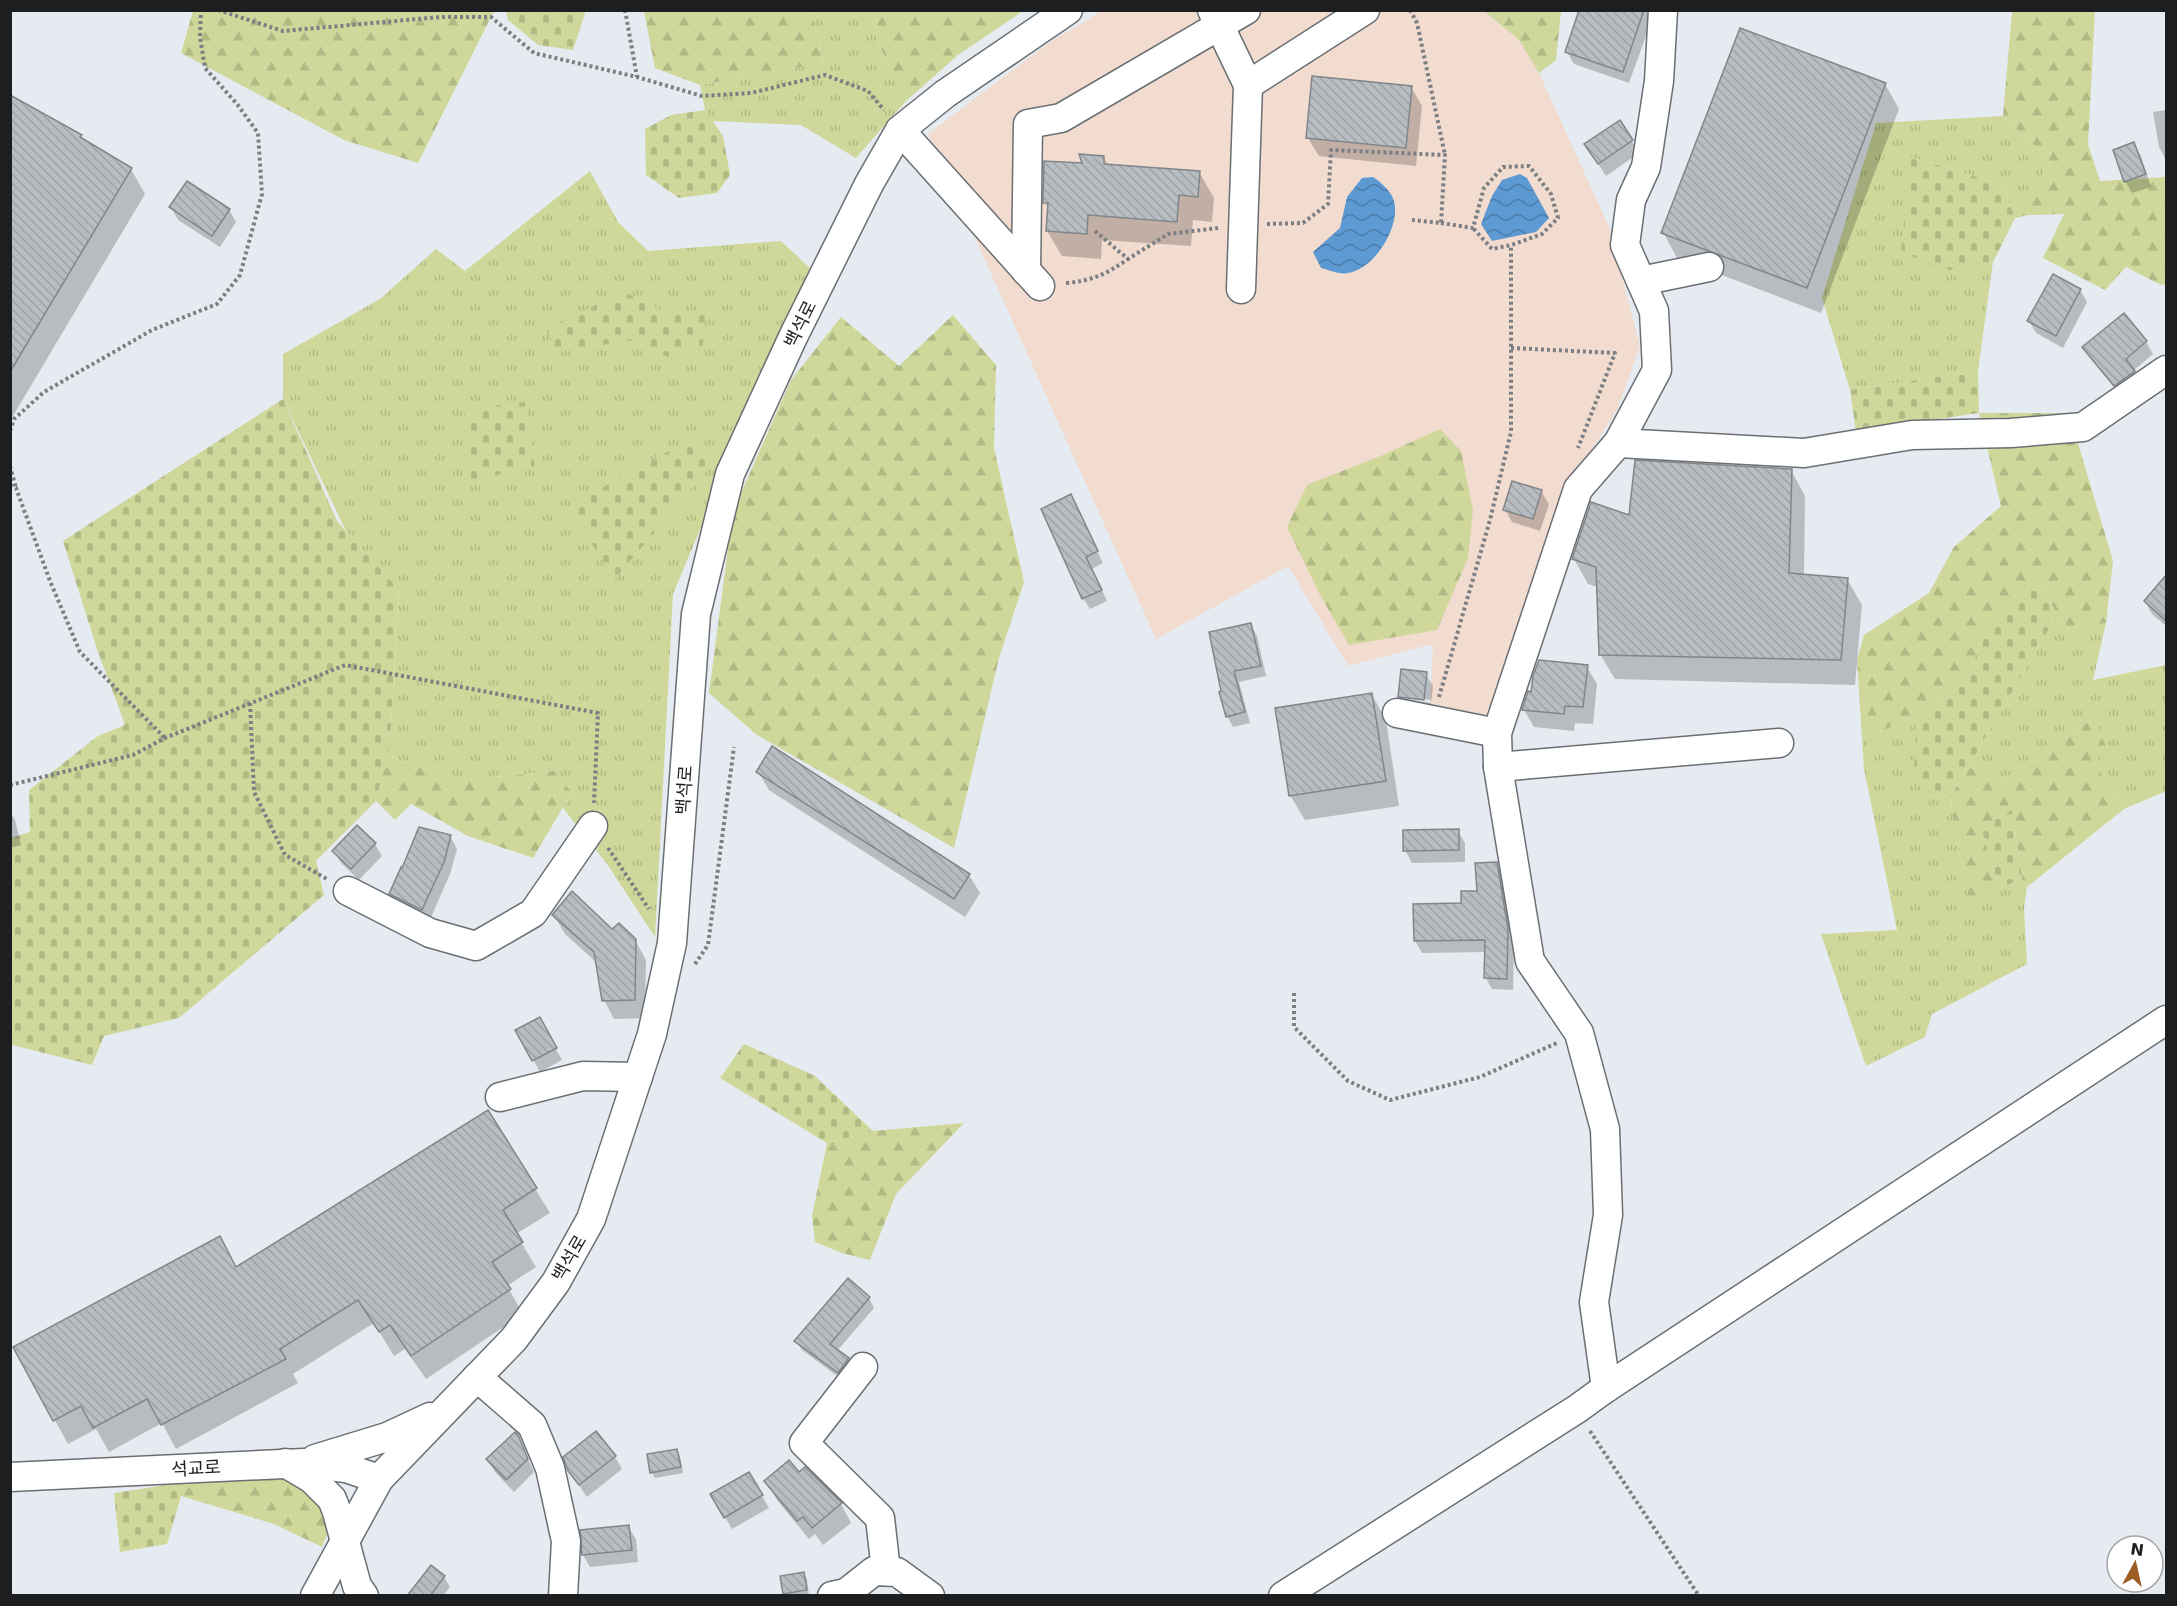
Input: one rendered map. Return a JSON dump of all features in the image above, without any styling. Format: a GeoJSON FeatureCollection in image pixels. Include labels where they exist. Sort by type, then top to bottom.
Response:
{"type":"FeatureCollection","features":[{"type":"Feature","properties":{"kind":"street","name":"백석로"},"geometry":{"type":"LineString","coordinates":[[315,1596],[379,1479],[514,1339],[556,1282],[591,1219],[652,1034],[672,943],[696,614],[730,474],[808,307],[869,184],[900,130],[945,93],[1068,10]]}},
{"type":"Feature","properties":{"kind":"street"},"geometry":{"type":"LineString","coordinates":[[1033,278],[1028,124],[1061,118],[1216,19],[1246,10]]}},
{"type":"Feature","properties":{"kind":"street"},"geometry":{"type":"LineString","coordinates":[[1248,85],[1365,10]]}},
{"type":"Feature","properties":{"kind":"street"},"geometry":{"type":"LineString","coordinates":[[1606,1388],[1594,1302],[1608,1215],[1605,1129],[1579,1033],[1530,961],[1498,767],[1497,733],[1578,489],[1618,443],[1657,370],[1654,311],[1625,245],[1631,200],[1647,167],[1659,81],[1664,10]]}},
{"type":"Feature","properties":{"kind":"street"},"geometry":{"type":"LineString","coordinates":[[1216,19],[1248,85],[1241,289]]}},
{"type":"Feature","properties":{"kind":"street"},"geometry":{"type":"LineString","coordinates":[[900,130],[1033,278]]}},
{"type":"Feature","properties":{"kind":"street"},"geometry":{"type":"LineString","coordinates":[[1641,281],[1710,267]]}},
{"type":"Feature","properties":{"kind":"street"},"geometry":{"type":"LineString","coordinates":[[1618,443],[1804,453],[1912,435],[2011,434],[2083,427],[2166,370]]}},
{"type":"Feature","properties":{"kind":"street"},"geometry":{"type":"LineString","coordinates":[[1397,713],[1497,733]]}},
{"type":"Feature","properties":{"kind":"street"},"geometry":{"type":"LineString","coordinates":[[1498,767],[1779,743]]}},
{"type":"Feature","properties":{"kind":"street"},"geometry":{"type":"LineString","coordinates":[[348,891],[430,933],[476,946],[532,913],[593,826]]}},
{"type":"Feature","properties":{"kind":"street"},"geometry":{"type":"LineString","coordinates":[[1283,1596],[1577,1409],[2166,1020]]}},
{"type":"Feature","properties":{"kind":"street"},"geometry":{"type":"LineString","coordinates":[[500,1097],[583,1076],[638,1077]]}},
{"type":"Feature","properties":{"kind":"street"},"geometry":{"type":"LineString","coordinates":[[863,1367],[804,1443],[880,1518],[886,1571]]}},
{"type":"Feature","properties":{"kind":"street"},"geometry":{"type":"LineString","coordinates":[[477,1377],[532,1425],[550,1468],[566,1541],[563,1596]]}},
{"type":"Feature","properties":{"kind":"street"},"geometry":{"type":"LineString","coordinates":[[295,1463],[407,1430],[447,1408]]}},
{"type":"Feature","properties":{"kind":"street"},"geometry":{"type":"LineString","coordinates":[[295,1463],[332,1499],[357,1586],[364,1596]]}},
{"type":"Feature","properties":{"kind":"street","name":"석교로"},"geometry":{"type":"LineString","coordinates":[[10,1477],[295,1463],[346,1468],[379,1479]]}},
{"type":"Feature","properties":{"kind":"street"},"geometry":{"type":"LineString","coordinates":[[832,1596],[846,1593],[874,1571],[897,1572],[930,1596]]}},
{"type":"Feature","properties":{"kind":"path"},"geometry":{"type":"LineString","coordinates":[[10,431],[14,419],[44,392],[152,330],[217,304],[240,275],[262,194],[258,133],[237,104],[205,68],[200,37],[201,10]]}},
{"type":"Feature","properties":{"kind":"path"},"geometry":{"type":"LineString","coordinates":[[219,10],[283,31],[441,17],[491,17],[534,52],[637,77],[702,96],[751,93],[825,75],[868,91],[900,130]]}},
{"type":"Feature","properties":{"kind":"path"},"geometry":{"type":"LineString","coordinates":[[625,10],[637,77]]}},
{"type":"Feature","properties":{"kind":"path"},"geometry":{"type":"LineString","coordinates":[[1410,10],[1417,23],[1444,155],[1441,223]]}},
{"type":"Feature","properties":{"kind":"path"},"geometry":{"type":"LineString","coordinates":[[1033,278],[1087,281],[1112,270],[1168,234],[1243,225],[1303,223],[1328,204],[1331,150],[1444,155]]}},
{"type":"Feature","properties":{"kind":"path"},"geometry":{"type":"LineString","coordinates":[[1412,220],[1473,228],[1492,249],[1542,234],[1558,218],[1551,194],[1529,166],[1503,167],[1484,188],[1473,228]]}},
{"type":"Feature","properties":{"kind":"path"},"geometry":{"type":"LineString","coordinates":[[1095,231],[1128,259]]}},
{"type":"Feature","properties":{"kind":"path"},"geometry":{"type":"LineString","coordinates":[[1437,701],[1490,520],[1511,432],[1511,245]]}},
{"type":"Feature","properties":{"kind":"path"},"geometry":{"type":"LineString","coordinates":[[1511,348],[1615,353],[1577,448]]}},
{"type":"Feature","properties":{"kind":"path"},"geometry":{"type":"LineString","coordinates":[[10,466],[50,582],[80,652],[165,738]]}},
{"type":"Feature","properties":{"kind":"path"},"geometry":{"type":"LineString","coordinates":[[10,485],[16,488]]}},
{"type":"Feature","properties":{"kind":"path"},"geometry":{"type":"LineString","coordinates":[[10,785],[133,755],[165,738],[345,665],[598,713],[593,826],[672,943]]}},
{"type":"Feature","properties":{"kind":"path"},"geometry":{"type":"LineString","coordinates":[[250,703],[254,792],[285,855],[348,891]]}},
{"type":"Feature","properties":{"kind":"path"},"geometry":{"type":"LineString","coordinates":[[688,973],[708,945],[735,747]]}},
{"type":"Feature","properties":{"kind":"path"},"geometry":{"type":"LineString","coordinates":[[1294,993],[1294,1027],[1348,1081],[1390,1100],[1479,1077],[1579,1033]]}},
{"type":"Feature","properties":{"kind":"path"},"geometry":{"type":"LineString","coordinates":[[1577,1409],[1699,1596]]}},
{"type":"Feature","properties":{"kind":"shaded area"},"geometry":{"type":"Polygon","coordinates":[[[1102,11],[1484,11],[1519,40],[1539,73],[1609,227],[1640,346],[1617,410],[1579,469],[1492,717],[1430,708],[1433,644],[1348,666],[1288,566],[1156,639],[928,134],[1049,43],[1102,11]]]}},
{"type":"Feature","properties":{"kind":"green space"},"geometry":{"type":"Polygon","coordinates":[[[193,10],[494,11],[418,163],[344,140],[181,53],[193,10]]]}},
{"type":"Feature","properties":{"kind":"green space"},"geometry":{"type":"Polygon","coordinates":[[[586,10],[573,50],[538,45],[508,20],[506,11],[586,10]]]}},
{"type":"Feature","properties":{"kind":"green space"},"geometry":{"type":"Polygon","coordinates":[[[877,10],[1023,11],[958,55],[905,102],[876,38],[877,10]]]}},
{"type":"Feature","properties":{"kind":"green space"},"geometry":{"type":"Polygon","coordinates":[[[644,11],[811,11],[824,63],[700,85],[655,68],[644,11]]]}},
{"type":"Feature","properties":{"kind":"green space"},"geometry":{"type":"Polygon","coordinates":[[[811,11],[877,11],[876,38],[905,102],[856,158],[801,125],[712,121],[705,110],[700,85],[824,63],[811,11]]]}},
{"type":"Feature","properties":{"kind":"green space"},"geometry":{"type":"Polygon","coordinates":[[[1484,11],[1561,11],[1556,60],[1539,73],[1519,40],[1484,11]]]}},
{"type":"Feature","properties":{"kind":"green space"},"geometry":{"type":"Polygon","coordinates":[[[2012,11],[2095,11],[2088,144],[2100,181],[2166,177],[2166,284],[2161,285],[2126,267],[2105,290],[2043,258],[2064,214],[2028,215],[2032,190],[2051,162],[2003,116],[2012,11]]]}},
{"type":"Feature","properties":{"kind":"green space"},"geometry":{"type":"Polygon","coordinates":[[[705,110],[723,136],[730,175],[717,193],[679,198],[646,175],[645,129],[671,115],[705,110]]]}},
{"type":"Feature","properties":{"kind":"green space"},"geometry":{"type":"Polygon","coordinates":[[[2003,116],[2051,162],[2032,190],[2028,215],[2015,218],[2003,185],[1911,157],[1944,271],[1993,262],[1978,371],[1850,390],[1822,298],[1876,123],[2003,116]]]}},
{"type":"Feature","properties":{"kind":"green space"},"geometry":{"type":"Polygon","coordinates":[[[1911,157],[2003,185],[2015,218],[1993,262],[1944,271],[1901,251],[1911,157]]]}},
{"type":"Feature","properties":{"kind":"green space"},"geometry":{"type":"Polygon","coordinates":[[[590,171],[618,222],[648,251],[781,241],[810,268],[673,594],[655,937],[607,864],[563,808],[572,792],[554,771],[457,781],[386,755],[390,741],[399,591],[346,531],[283,399],[283,354],[380,299],[436,249],[465,271],[590,171]]]}},
{"type":"Feature","properties":{"kind":"green space"},"geometry":{"type":"Polygon","coordinates":[[[622,291],[667,313],[705,311],[703,345],[672,359],[634,340],[558,352],[547,331],[622,291]]]}},
{"type":"Feature","properties":{"kind":"green space"},"geometry":{"type":"Polygon","coordinates":[[[953,315],[996,365],[994,448],[1024,582],[999,658],[954,848],[757,735],[709,693],[733,511],[791,380],[841,317],[899,366],[953,315]]]}},
{"type":"Feature","properties":{"kind":"green space"},"geometry":{"type":"Polygon","coordinates":[[[1978,371],[1979,413],[1856,431],[1850,390],[1978,371]]]}},
{"type":"Feature","properties":{"kind":"green space"},"geometry":{"type":"Polygon","coordinates":[[[283,399],[337,521],[399,590],[390,741],[376,801],[316,861],[324,895],[179,1018],[104,1036],[92,1065],[12,1045],[10,1044],[11,838],[30,832],[29,790],[98,736],[125,725],[97,649],[63,541],[283,399]]]}},
{"type":"Feature","properties":{"kind":"green space"},"geometry":{"type":"Polygon","coordinates":[[[525,402],[535,468],[470,480],[464,409],[525,402]]]}},
{"type":"Feature","properties":{"kind":"green space"},"geometry":{"type":"Polygon","coordinates":[[[1979,413],[2069,413],[2113,561],[2106,623],[2064,629],[2036,573],[1992,619],[1964,683],[1917,716],[1862,739],[1857,660],[1864,635],[1929,593],[1954,547],[2001,506],[1979,413]]]}},
{"type":"Feature","properties":{"kind":"green space"},"geometry":{"type":"Polygon","coordinates":[[[1440,429],[1461,451],[1473,510],[1468,558],[1437,630],[1349,645],[1320,595],[1287,527],[1307,485],[1383,455],[1440,429]]]}},
{"type":"Feature","properties":{"kind":"green space"},"geometry":{"type":"Polygon","coordinates":[[[685,442],[712,464],[614,580],[569,506],[685,442]]]}},
{"type":"Feature","properties":{"kind":"green space"},"geometry":{"type":"Polygon","coordinates":[[[2036,573],[2057,615],[1951,796],[1927,795],[1914,772],[1917,716],[1964,683],[1992,619],[2036,573]]]}},
{"type":"Feature","properties":{"kind":"green space"},"geometry":{"type":"Polygon","coordinates":[[[2057,615],[2064,629],[2106,623],[2093,680],[2166,665],[2166,791],[2124,809],[2095,764],[2094,718],[2001,783],[1968,767],[2057,615]]]}},
{"type":"Feature","properties":{"kind":"green space"},"geometry":{"type":"Polygon","coordinates":[[[1917,716],[1915,772],[1927,795],[1951,796],[1953,824],[1969,899],[2022,879],[2027,887],[2024,909],[2027,964],[1932,1014],[1925,1037],[1866,1066],[1821,934],[1897,930],[1864,769],[1862,739],[1917,716]]]}},
{"type":"Feature","properties":{"kind":"green space"},"geometry":{"type":"Polygon","coordinates":[[[2094,718],[2106,747],[2095,764],[2124,809],[2027,887],[2022,879],[2012,811],[1981,827],[1999,888],[1969,900],[1953,824],[1951,796],[1968,767],[2001,783],[2094,718]]]}},
{"type":"Feature","properties":{"kind":"green space"},"geometry":{"type":"Polygon","coordinates":[[[386,755],[457,781],[554,771],[572,792],[533,858],[468,836],[411,804],[395,820],[376,801],[386,755]]]}},
{"type":"Feature","properties":{"kind":"green space"},"geometry":{"type":"Polygon","coordinates":[[[2012,810],[2022,879],[1999,888],[1981,827],[2012,810]]]}},
{"type":"Feature","properties":{"kind":"green space"},"geometry":{"type":"Polygon","coordinates":[[[744,1044],[815,1076],[873,1131],[827,1143],[720,1078],[744,1044]]]}},
{"type":"Feature","properties":{"kind":"green space"},"geometry":{"type":"Polygon","coordinates":[[[964,1123],[896,1194],[870,1260],[842,1253],[815,1242],[812,1216],[827,1143],[873,1131],[964,1123]]]}},
{"type":"Feature","properties":{"kind":"green space"},"geometry":{"type":"Polygon","coordinates":[[[282,1470],[321,1498],[330,1527],[322,1547],[274,1524],[181,1496],[173,1484],[189,1479],[282,1470]]]}},
{"type":"Feature","properties":{"kind":"green space"},"geometry":{"type":"Polygon","coordinates":[[[173,1484],[181,1496],[167,1544],[120,1552],[114,1493],[173,1484]]]}},
{"type":"Feature","properties":{"kind":"water"},"geometry":{"type":"Polygon","coordinates":[[[1520,174],[1527,178],[1549,218],[1536,232],[1492,241],[1481,224],[1492,196],[1502,180],[1520,174]]]}},
{"type":"Feature","properties":{"kind":"water"},"geometry":{"type":"Polygon","coordinates":[[[1373,177],[1385,187],[1394,201],[1393,223],[1383,245],[1367,264],[1358,270],[1342,273],[1321,268],[1313,252],[1340,228],[1347,197],[1362,178],[1373,177]]]}},
{"type":"Feature","properties":{"kind":"building"},"geometry":{"type":"Polygon","coordinates":[[[1579,10],[1644,10],[1623,72],[1565,52],[1579,10]]]}},
{"type":"Feature","properties":{"kind":"building"},"geometry":{"type":"Polygon","coordinates":[[[1740,28],[1886,83],[1807,288],[1661,233],[1740,28]]]}},
{"type":"Feature","properties":{"kind":"building"},"geometry":{"type":"Polygon","coordinates":[[[1312,76],[1412,86],[1406,148],[1306,138],[1312,76]]]}},
{"type":"Feature","properties":{"kind":"building"},"geometry":{"type":"Polygon","coordinates":[[[10,95],[82,135],[80,137],[132,168],[10,372],[10,95]]]}},
{"type":"Feature","properties":{"kind":"building"},"geometry":{"type":"Polygon","coordinates":[[[1620,120],[1633,140],[1598,164],[1584,144],[1620,120]]]}},
{"type":"Feature","properties":{"kind":"building"},"geometry":{"type":"Polygon","coordinates":[[[2134,142],[2146,174],[2124,182],[2113,150],[2134,142]]]}},
{"type":"Feature","properties":{"kind":"building"},"geometry":{"type":"Polygon","coordinates":[[[1079,154],[1104,156],[1104,164],[1200,171],[1198,197],[1179,195],[1177,222],[1088,215],[1087,234],[1046,231],[1048,203],[1043,203],[1044,161],[1082,163],[1079,154]]]}},
{"type":"Feature","properties":{"kind":"building"},"geometry":{"type":"Polygon","coordinates":[[[187,181],[230,209],[212,236],[169,207],[187,181]]]}},
{"type":"Feature","properties":{"kind":"building"},"geometry":{"type":"Polygon","coordinates":[[[2053,274],[2081,289],[2056,336],[2027,321],[2053,274]]]}},
{"type":"Feature","properties":{"kind":"building"},"geometry":{"type":"Polygon","coordinates":[[[2124,313],[2147,341],[2126,359],[2135,371],[2114,386],[2082,347],[2124,313]]]}},
{"type":"Feature","properties":{"kind":"building"},"geometry":{"type":"Polygon","coordinates":[[[1635,460],[1792,469],[1789,573],[1848,578],[1841,660],[1599,655],[1596,567],[1572,559],[1591,502],[1629,515],[1635,460]]]}},
{"type":"Feature","properties":{"kind":"building"},"geometry":{"type":"Polygon","coordinates":[[[1512,481],[1542,490],[1533,519],[1503,510],[1512,481]]]}},
{"type":"Feature","properties":{"kind":"building"},"geometry":{"type":"Polygon","coordinates":[[[1071,494],[1098,551],[1086,557],[1102,590],[1082,599],[1041,509],[1071,494]]]}},
{"type":"Feature","properties":{"kind":"building"},"geometry":{"type":"Polygon","coordinates":[[[2166,575],[2166,621],[2144,601],[2166,575]]]}},
{"type":"Feature","properties":{"kind":"building"},"geometry":{"type":"Polygon","coordinates":[[[1251,623],[1261,666],[1234,671],[1245,712],[1226,717],[1219,692],[1221,691],[1209,632],[1251,623]]]}},
{"type":"Feature","properties":{"kind":"building"},"geometry":{"type":"Polygon","coordinates":[[[1539,660],[1588,665],[1583,707],[1565,706],[1564,714],[1522,710],[1528,691],[1531,692],[1533,676],[1539,660]]]}},
{"type":"Feature","properties":{"kind":"building"},"geometry":{"type":"Polygon","coordinates":[[[1401,669],[1427,672],[1424,700],[1398,697],[1401,669]]]}},
{"type":"Feature","properties":{"kind":"building"},"geometry":{"type":"Polygon","coordinates":[[[1372,693],[1386,781],[1289,796],[1275,708],[1372,693]]]}},
{"type":"Feature","properties":{"kind":"building"},"geometry":{"type":"Polygon","coordinates":[[[772,746],[970,874],[954,899],[756,772],[772,746]]]}},
{"type":"Feature","properties":{"kind":"building"},"geometry":{"type":"Polygon","coordinates":[[[357,825],[376,843],[351,869],[332,851],[357,825]]]}},
{"type":"Feature","properties":{"kind":"building"},"geometry":{"type":"Polygon","coordinates":[[[419,827],[451,835],[444,862],[422,910],[389,894],[419,827]]]}},
{"type":"Feature","properties":{"kind":"building"},"geometry":{"type":"Polygon","coordinates":[[[1459,829],[1459,850],[1403,851],[1403,830],[1459,829]]]}},
{"type":"Feature","properties":{"kind":"building"},"geometry":{"type":"Polygon","coordinates":[[[1497,862],[1508,929],[1507,979],[1484,978],[1485,940],[1414,941],[1413,904],[1461,903],[1461,891],[1477,891],[1475,863],[1497,862]]]}},
{"type":"Feature","properties":{"kind":"building"},"geometry":{"type":"Polygon","coordinates":[[[572,891],[612,929],[619,923],[636,939],[635,1000],[602,1001],[594,952],[552,915],[572,891]]]}},
{"type":"Feature","properties":{"kind":"building"},"geometry":{"type":"Polygon","coordinates":[[[540,1017],[557,1048],[532,1061],[515,1030],[540,1017]]]}},
{"type":"Feature","properties":{"kind":"building"},"geometry":{"type":"Polygon","coordinates":[[[488,1110],[537,1188],[503,1210],[523,1242],[492,1262],[511,1289],[411,1356],[390,1325],[379,1332],[358,1300],[280,1349],[286,1359],[161,1425],[147,1399],[93,1428],[81,1406],[53,1421],[13,1347],[220,1236],[236,1267],[488,1110]]]}},
{"type":"Feature","properties":{"kind":"building"},"geometry":{"type":"Polygon","coordinates":[[[848,1278],[870,1297],[830,1344],[849,1358],[838,1373],[794,1341],[848,1278]]]}},
{"type":"Feature","properties":{"kind":"building"},"geometry":{"type":"Polygon","coordinates":[[[596,1431],[616,1456],[579,1485],[568,1471],[563,1457],[596,1431]]]}},
{"type":"Feature","properties":{"kind":"building"},"geometry":{"type":"Polygon","coordinates":[[[515,1432],[528,1459],[506,1480],[486,1459],[515,1432]]]}},
{"type":"Feature","properties":{"kind":"building"},"geometry":{"type":"Polygon","coordinates":[[[677,1449],[681,1467],[650,1473],[647,1454],[677,1449]]]}},
{"type":"Feature","properties":{"kind":"building"},"geometry":{"type":"Polygon","coordinates":[[[789,1460],[799,1472],[805,1467],[842,1503],[812,1528],[803,1517],[797,1521],[764,1481],[789,1460]]]}},
{"type":"Feature","properties":{"kind":"building"},"geometry":{"type":"Polygon","coordinates":[[[749,1472],[763,1495],[724,1518],[710,1494],[749,1472]]]}},
{"type":"Feature","properties":{"kind":"building"},"geometry":{"type":"Polygon","coordinates":[[[629,1525],[632,1550],[582,1555],[580,1530],[629,1525]]]}},
{"type":"Feature","properties":{"kind":"building"},"geometry":{"type":"Polygon","coordinates":[[[431,1565],[445,1576],[430,1596],[407,1596],[431,1565]]]}},
{"type":"Feature","properties":{"kind":"building"},"geometry":{"type":"Polygon","coordinates":[[[804,1572],[807,1590],[783,1594],[780,1576],[804,1572]]]}}]}
